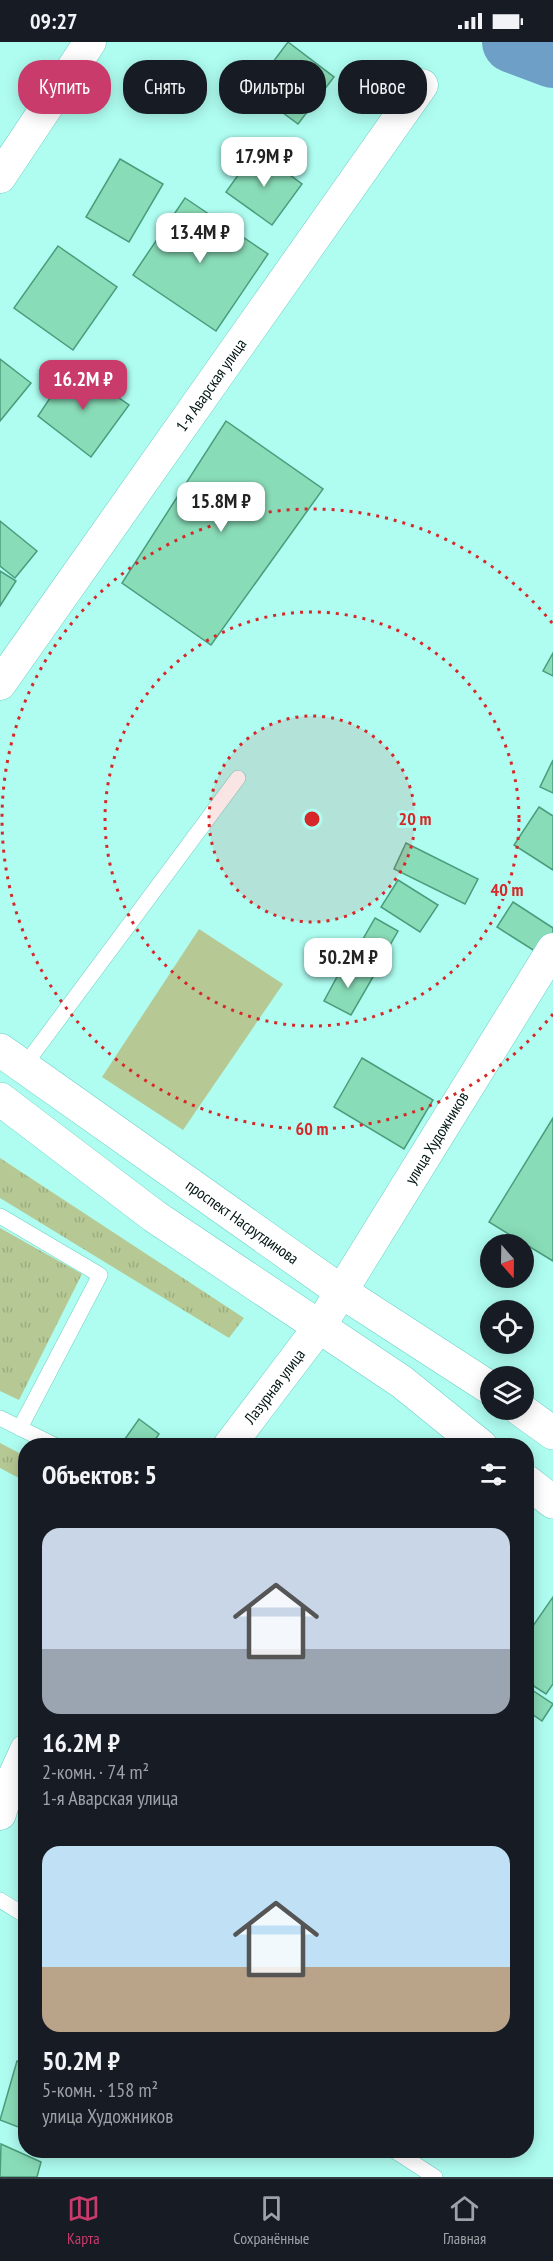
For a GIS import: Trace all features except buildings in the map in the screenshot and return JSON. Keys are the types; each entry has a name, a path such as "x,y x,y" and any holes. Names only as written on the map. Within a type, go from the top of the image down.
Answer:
{"main road":[{"name":"проспект Насрутдинова","path":"12,1058 342,1292 480,1382"},
{"path":"0,1099 154,1216 320,1326 373,1365 402,1382 471,1438"},
{"path":"534,1419 553,1433"},
{"path":"534,1487 553,1502"}],"street":[{"path":"0,177 90,42"},
{"name":"1-я Аварская улица","path":"0,684 402,114"},
{"name":"улица Художников","path":"320,1326 553,949"},
{"name":"Лазурная улица","path":"235,1438 320,1326"},
{"path":"0,1814 18,1768"}],"lane":[{"path":"12,1058 238,778"},
{"path":"0,1216 100,1275 20,1428"},
{"path":"0,1418 40,1438"},
{"path":"0,1900 18,1911"},
{"path":"405,2158 435,2177"}],"green space":[{"path":"199,929 283,984 183,1130 102,1077"},
{"path":"0,1158 244,1318 229,1338 0,1198"},
{"path":"0,1228 82,1274 19,1400 0,1391"},
{"path":"0,1443 18,1452 18,1477 0,1468"}],"waterway":[{"path":"513,42 553,57"}]}
